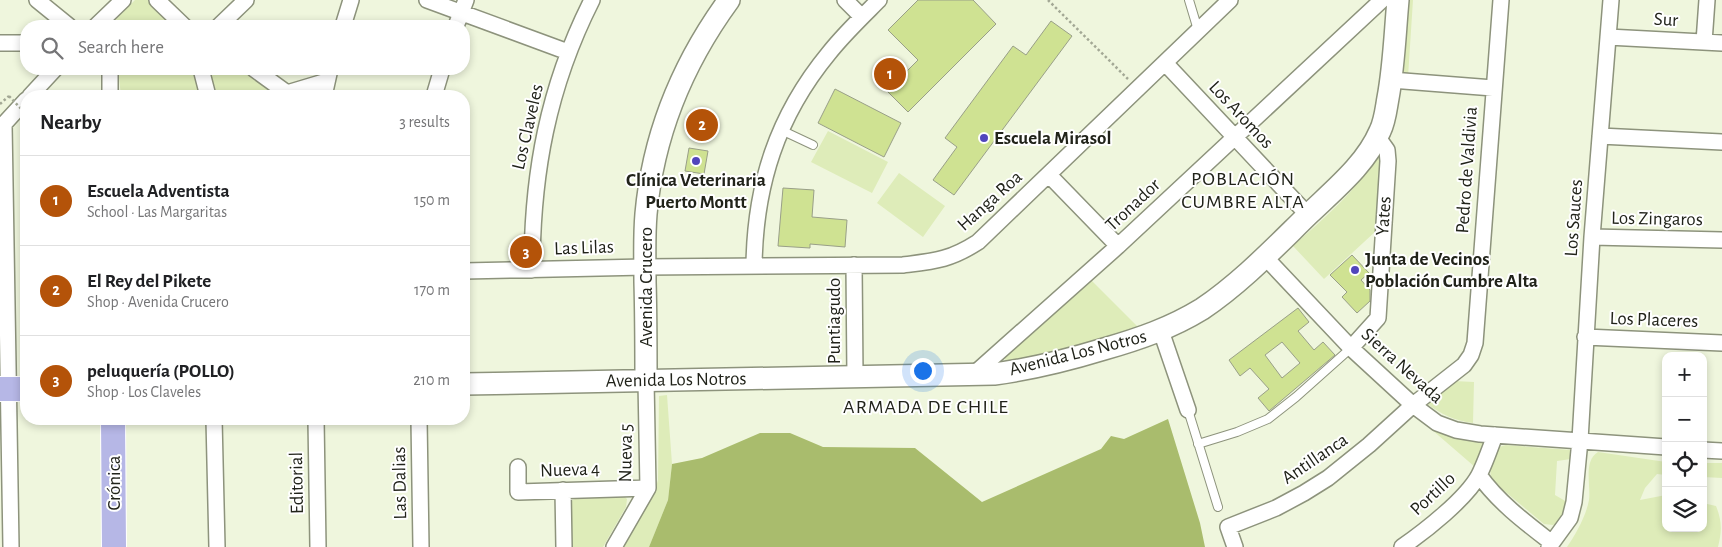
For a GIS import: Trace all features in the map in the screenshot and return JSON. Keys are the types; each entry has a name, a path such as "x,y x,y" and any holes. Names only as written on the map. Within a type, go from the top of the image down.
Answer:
{"main road":[{"name":"Avenida Crucero","path":"646,381 645,267 647,205 654,162 660,136 689,63 711,25 729,0"},
{"path":"1391,80 1398,0"},
{"name":"Avenida Los Notros","path":"470,384 855,377 1012,372 1054,363 1129,342 1161,331 1202,308 1246,275 1342,184 1366,154 1377,136 1385,114 1391,80"},
{"name":"Crónica","path":"113,425 114,547"}],"street":[{"path":"37,0 62,20"},
{"path":"102,20 123,0"},
{"path":"157,0 178,20"},
{"path":"225,20 246,0"},
{"path":"345,20 351,0"},
{"path":"427,0 568,52"},
{"name":"Los Claveles","path":"532,270 532,230 537,174 550,111 568,52 592,0"},
{"path":"845,0 862,17"},
{"path":"754,266 755,233 760,195 765,173 781,130 799,95 816,69 830,51 879,0"},
{"name":"Hanga Roa","path":"645,267 903,264 942,259 960,253 978,242 1166,64 1230,0"},
{"name":"Tronador","path":"974,374 1236,138 1382,0"},
{"name":"Pedro de Valdivia","path":"1413,405 1464,365 1473,350 1501,0"},
{"name":"Los Sauces","path":"1551,545 1563,529 1573,509 1580,440 1585,337 1611,0"},
{"path":"1704,42 1707,0"},
{"name":"Sur","path":"1608,37 1722,43"},
{"path":"0,43 20,43"},
{"name":"Los Aromos","path":"1166,64 1308,215"},
{"path":"36,90 49,75"},
{"path":"110,75 110,90"},
{"path":"203,75 206,90"},
{"path":"262,75 283,90"},
{"path":"294,90 329,75"},
{"path":"325,90 329,75"},
{"path":"436,90 440,75"},
{"path":"1391,80 1493,88"},
{"path":"11,547 12,389 3,287 2,124 20,106"},
{"name":"Yates","path":"1351,348 1378,318 1388,161 1387,150 1377,136"},
{"path":"1600,136 1722,142"},
{"path":"1049,175 1118,246"},
{"name":"Los Zingaros","path":"1592,238 1722,240"},
{"name":"Sierra Nevada","path":"1265,257 1351,348 1429,418 1446,426 1468,432 1662,447"},
{"name":"Puntiagudo","path":"854,264 855,377"},
{"name":"Las Lilas","path":"470,270 645,267"},
{"path":"1161,331 1188,410"},
{"name":"Los Placeres","path":"1585,337 1722,343"},
{"name":"Nueva 5","path":"614,547 648,488 646,381"},
{"name":"Antillanca","path":"1234,547 1228,527 1276,508 1320,483 1370,445 1413,405"},
{"path":"214,425 216,547"},
{"name":"Editorial","path":"316,425 318,547"},
{"name":"Las Dalias","path":"419,425 421,547"},
{"name":"Portillo","path":"1402,547 1466,492 1479,475 1495,435"},
{"path":"1707,450 1722,451"},
{"name":"Nueva 4","path":"518,467 518,492 648,488"},
{"path":"1479,475 1492,492 1551,545"},
{"path":"563,490 564,547"}],"lane":[{"path":"1189,0 1198,30"},
{"path":"781,130 813,145"},
{"path":"1198,444 1237,432 1268,419 1351,348"},
{"path":"1188,410 1218,507"}],"path":[{"path":"1048,0 1138,89"},
{"path":"0,104 9,96 20,108"}],"green space":[{"path":"135,0 150,0 170,20 115,20"},
{"path":"1404,0 1413,0 1408,77 1400,72"},
{"path":"119,75 195,75 199,90 120,90"},
{"path":"210,75 255,75 276,90 216,90"},
{"path":"828,131 888,162 872,193 811,162"},
{"path":"1381,154 1377,230 1324,279 1293,246 1345,197"},
{"path":"899,173 945,206 923,237 877,203"},
{"path":"1090,279 1139,328 1050,354 1006,363 1004,354"},
{"path":"1454,381 1474,382 1473,423 1460,421 1448,416 1426,403"},
{"path":"667,395 672,464 668,500 649,547 622,547 654,493 658,480 659,396"},
{"path":"1168,419 1200,523 1205,547 649,547 668,500 672,464 702,458 760,433 790,433 823,447 915,448 982,502 1101,449 1111,436 1124,439"},
{"path":"1431,429 1469,441 1484,443 1486,445 1475,467"},
{"path":"1506,445 1571,450 1571,459 1557,461 1555,495 1567,502 1560,521 1553,525 1544,524 1491,480 1490,466 1496,448"},
{"path":"1598,452 1662,461 1662,475 1657,474 1645,488 1640,500 1662,496 1662,532 1707,532 1707,504 1716,506 1721,526 1718,547 1567,547 1586,512 1589,500 1589,467 1593,456"},
{"path":"1707,463 1722,463 1722,478 1707,477"},
{"path":"624,496 627,499 626,507 603,547 571,547 571,501 575,499"}],"building":[{"path":"918,0 973,0 996,24 908,112 887,91 918,60 888,30"},
{"path":"1051,21 1072,36 954,195 933,180 957,147 945,138 1013,46 1026,55"},
{"path":"835,89 901,123 884,157 818,123"},
{"name":"Clínica Veterinaria Puerto Montt","path":"689,148 708,151 704,174 685,171"},
{"path":"783,188 814,190 812,217 847,220 845,247 810,244 810,248 778,246"},
{"path":"1352,255 1369,273 1361,280 1370,290 1370,301 1357,313 1342,297 1347,292 1330,275"},
{"path":"1298,308 1309,322 1298,331 1314,350 1323,342 1335,355 1269,411 1258,398 1269,389 1250,368 1240,376 1229,360","holes":["1282,342 1300,363 1282,378 1265,355"]}],"place":[{"name":"Escuela Adventista","path":"890,74"},
{"name":"El Rey del Pikete","path":"702,125"},
{"name":"Escuela Mirasol","path":"984,138"},
{"name":"Clínica Veterinaria Puerto Montt","path":"696,161"},
{"name":"peluquería (POLLO)","path":"526,252"},
{"name":"Junta de Vecinos Población Cumbre Alta","path":"1355,270"}],"district":[{"name":"POBLACIÓN CUMBRE ALTA","path":"1243,190"},
{"name":"ARMADA DE CHILE","path":"926,407"}]}
